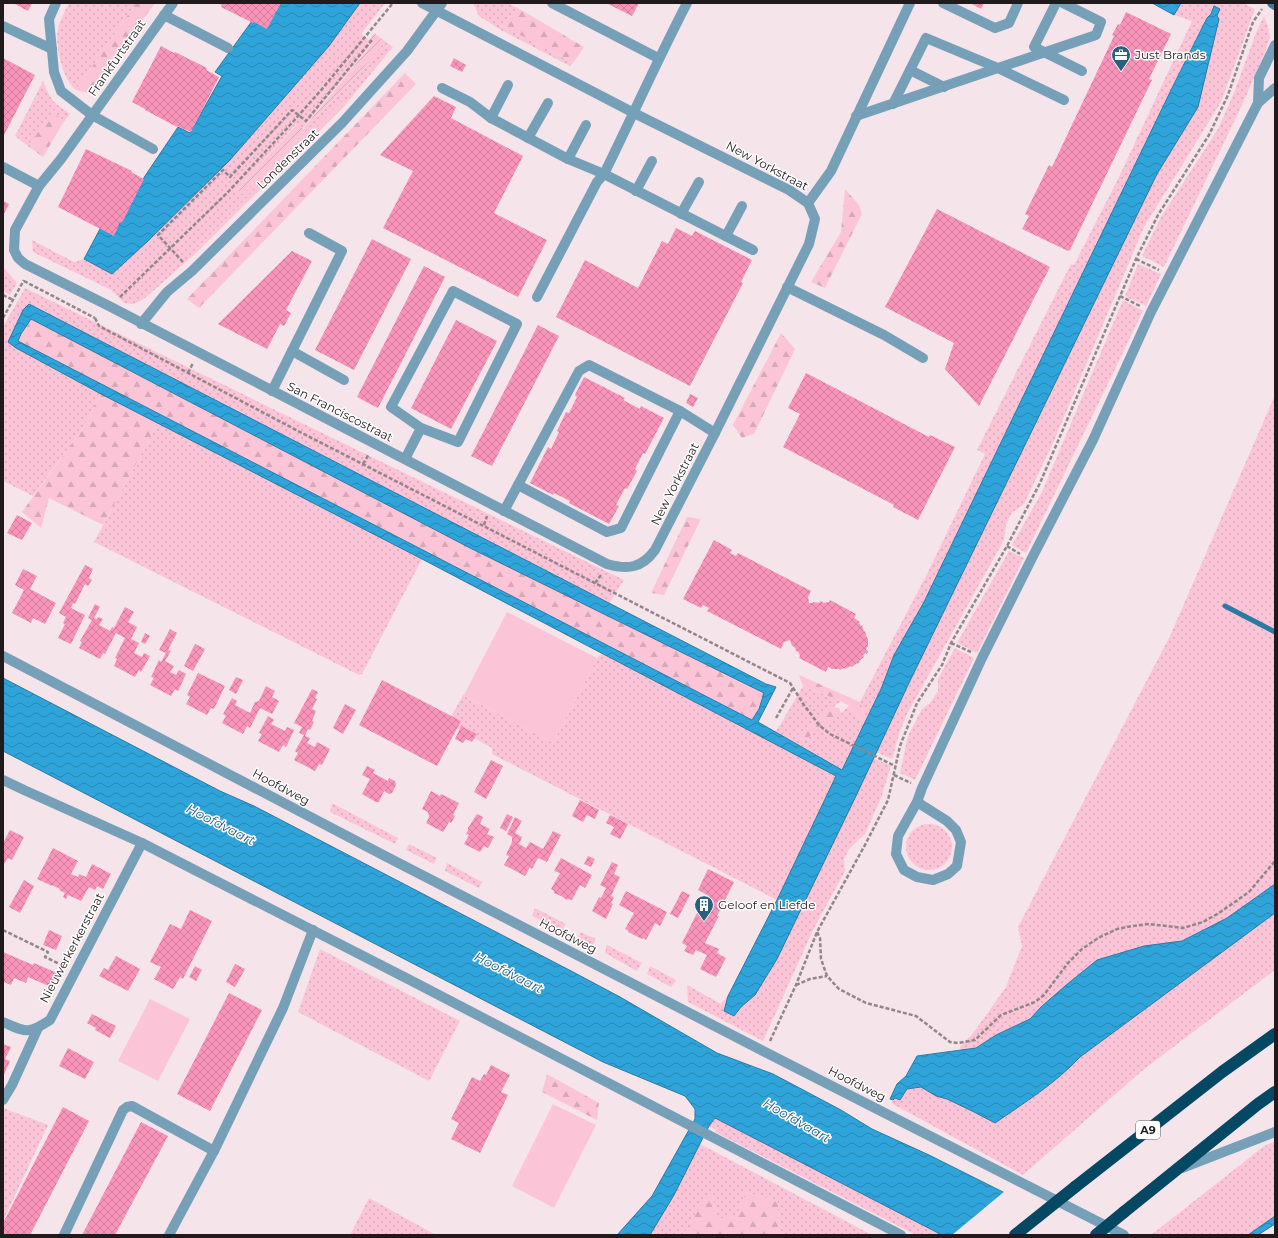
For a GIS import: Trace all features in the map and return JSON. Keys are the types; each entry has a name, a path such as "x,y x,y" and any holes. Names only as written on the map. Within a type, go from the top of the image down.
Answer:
{"highway":[{"name":"A9","path":"1222,1072 1275,1025"},
{"name":"A9","path":"1016,1235 1074,1187 1222,1072 1275,1034"},
{"path":"1096,1235 1258,1104 1275,1092"}],"street":[{"path":"56,3 49,19 54,72 61,91 92,115"},
{"name":"Frankfurtstraat","path":"31,268 18,258 14,250 15,230 39,186 61,159 173,3"},
{"name":"New Yorkstraat","path":"422,3 439,7 634,113 790,190 808,203 815,219 810,244 787,287 715,433 655,550 645,561 640,564"},
{"path":"552,3 658,58"},
{"path":"537,297 597,182 604,174 634,113 658,58 687,3"},
{"path":"808,203 831,171 910,3"},
{"path":"944,3 995,28 1008,23 1018,3"},
{"path":"1056,3 1034,47 1082,71"},
{"path":"856,116 1096,35 1101,22 1063,3"},
{"name":"Londenstraat","path":"141,324 167,292 192,271 342,123 407,51 439,7"},
{"name":"Frankfurtstraat","path":"164,15 228,48"},
{"path":"3,26 52,49"},
{"path":"893,104 926,38 998,68 1064,100"},
{"path":"1258,103 1259,78 1275,45"},
{"path":"910,70 944,86"},
{"path":"491,118 508,85"},
{"path":"442,88 470,102 491,118 568,159 604,174 753,250"},
{"path":"917,802 948,821 956,830 961,842 957,866 948,874 933,880 917,877 904,870 896,854 898,836 917,802 922,788 982,658 1093,440 1151,312 1258,103 1275,88"},
{"path":"528,138 548,103"},
{"name":"Frankfurtstraat","path":"92,115 153,149"},
{"path":"568,159 586,125"},
{"path":"636,191 652,161"},
{"path":"3,168 39,186"},
{"path":"682,214 700,182"},
{"path":"726,236 742,206"},
{"path":"272,391 342,251 309,233"},
{"name":"San Franciscostraat","path":"31,268 108,306 607,564 624,568 640,564"},
{"path":"787,287 884,335 923,358"},
{"path":"452,291 517,324 458,442 421,428 391,407 452,291"},
{"path":"292,351 344,380"},
{"path":"504,511 579,370 589,365 680,411 715,433"},
{"path":"518,485 607,532 621,528 680,411"},
{"path":"405,459 421,428"},
{"name":"Hoofdweg","path":"3,656 383,855 1124,1235"},
{"path":"3,780 142,843 901,1235"},
{"name":"Nieuwerkerkerstraat","path":"38,1028 50,1020 142,843"},
{"path":"169,1235 214,1151 283,1008 313,930"},
{"path":"3,1022 24,1032 38,1028"},
{"path":"3,1100 12,1085 38,1028"},
{"path":"64,1235 123,1110 127,1107 132,1106 214,1151"},
{"path":"1176,1170 1275,1132"}],"path":[{"name":"Londenstraat","path":"108,306 125,293 228,192 322,89 393,3"},
{"path":"765,1052 796,985 817,932 888,800 900,746 917,703 942,665 951,642 1007,546 1040,483 1136,259 1158,215 1209,135 1228,95 1254,22 1265,3"},
{"path":"185,263 158,235 223,170 230,177 292,110 306,121 372,40"},
{"path":"1136,259 1170,276"},
{"path":"3,318 24,281 95,318 99,326 300,432 784,679 790,683 819,725 830,734 895,766"},
{"path":"3,295 13,300"},
{"path":"1120,296 1151,312"},
{"path":"951,642 982,658"},
{"path":"776,718 793,688"},
{"path":"894,775 922,788"},
{"path":"817,932 820,938 821,959 827,976 839,989 866,1003 916,1016 950,1042 958,1043 975,1040 1001,1015 1035,1002 1044,995 1068,963 1082,949 1098,938 1117,929 1132,926 1149,924 1183,928 1203,922 1249,892 1275,861"},
{"path":"3,930 48,952 45,957 75,971"},
{"path":"796,985 810,979 827,976"}],"green space":[{"path":"69,3 136,3 76,90 71,85 61,65 57,41 59,26"},
{"path":"136,3 155,3 88,93 76,90"},
{"path":"360,3 385,3 361,34 372,43 302,129 296,124 237,190 242,194 295,142 328,105 345,89 382,45 393,47 345,105 343,101 193,252 196,253 144,299 134,304 124,303 111,290 33,252 32,240 74,262 84,259 113,273 148,241 230,160 329,46"},
{"path":"473,3 507,3 518,8 501,25 573,63 570,66 499,29 479,16"},
{"path":"1181,3 1243,3 1255,9 1221,102 1144,227 1053,443 1024,504 1011,514 1006,525 1004,540 907,714 900,731 892,759 876,752 1157,174 1198,107 1217,16 1214,7 1172,88 924,602 894,655 881,689 842,770 775,732 803,686 841,701 798,735 841,713 849,706 862,721 866,719 860,702 927,574 985,454 977,450 1071,264 1074,265 1118,179 1192,21 1174,15"},
{"path":"518,8 584,47 573,63 501,25"},
{"path":"1264,16 1270,37 1265,52 1243,103 1164,267 1142,256 1161,217 1218,129 1234,93 1256,33"},
{"path":"374,33 393,47 382,45 345,89 328,105 295,142 242,194 237,190 297,124 303,129 372,44 368,41"},
{"path":"405,73 416,84 199,308 187,299"},
{"path":"43,81 54,102 70,114 63,123 54,110 28,146 15,136"},
{"path":"343,101 345,105 196,253 193,252"},
{"path":"54,110 63,123 43,157 28,146"},
{"path":"845,189 859,205 862,214 825,288 811,282 841,232"},
{"path":"1138,264 1161,274 1146,306 1125,296"},
{"path":"3,267 17,283 10,295 3,291"},
{"path":"25,288 624,580 609,603 29,304 16,348 101,394 83,428 33,496 3,481 3,327"},
{"path":"1123,300 1143,311 1026,553 1012,545 1042,492"},
{"path":"31,319 470,548 764,693 759,709 752,720 18,341"},
{"path":"781,333 795,349 754,434 742,438 733,425"},
{"path":"101,394 158,423 103,525 49,498 41,528 22,512 83,428"},
{"path":"1275,395 1275,884 1227,918 1182,941 1144,946 1041,1007 1030,1019 996,1035 976,1048 961,1050 960,1047 974,1032 1006,987 1022,946 1018,927 1170,636"},
{"path":"158,423 422,559 362,674 359,675 94,542"},
{"path":"687,517 701,519 664,595 651,593"},
{"path":"1009,551 1024,558 977,653 957,643"},
{"path":"507,612 597,658 553,743 463,695"},
{"path":"955,648 974,658 915,780 900,773 908,736 922,709 930,703 938,691 938,679"},
{"path":"602,653 836,776 777,900 492,754 492,748 456,728 452,715 463,695 553,743 597,658"},
{"path":"799,675 860,702 866,719 862,721 849,706 841,701 803,686"},
{"path":"833,707 839,708 841,713 803,741 798,735"},
{"path":"873,758 891,766 881,798 865,834 849,849 844,859 845,871 813,930 763,1041 688,1002 687,985 721,1004 728,996 724,1011 734,1016 741,1007 755,995 777,959"},
{"path":"332,803 398,838 395,844 330,812"},
{"path":"924,824 934,824 942,828 948,834 952,842 952,852 948,860 942,866 934,870 924,870 916,866 910,860 906,852 906,842 910,834 916,828"},
{"path":"409,844 437,858 434,864 406,850"},
{"path":"447,863 482,882 479,888 445,871"},
{"path":"535,908 566,924 562,931 532,916"},
{"path":"1275,913 1275,970 1143,1070 1023,1175 891,1103 895,1098 900,1100 907,1089 921,1087 936,1096 947,1099 995,1123 1040,1092 1080,1057"},
{"path":"580,932 596,939 592,947 577,940"},
{"path":"607,945 642,963 637,971 605,953"},
{"path":"320,949 460,1021 429,1081 298,1012"},
{"path":"650,966 676,980 671,987 647,974"},
{"path":"150,999 190,1019 158,1081 118,1061"},
{"path":"547,1074 599,1103 597,1120 542,1092"},
{"path":"553,1104 596,1125 554,1208 512,1186"},
{"path":"3,1108 48,1125 3,1221"},
{"path":"715,1118 942,1235 916,1235 715,1132 716,1130 709,1126"},
{"path":"1275,1141 1275,1216 1248,1235 1151,1235 1263,1147"},
{"path":"700,1144 872,1235 779,1235 778,1202 746,1192 736,1217 717,1219 712,1191 691,1220 684,1235 650,1235 674,1195"},
{"path":"712,1190 717,1219 736,1217 746,1192 778,1202 779,1235 684,1235 691,1220"},
{"path":"369,1198 436,1235 350,1235"}],"water":[{"path":"275,3 360,3 329,46 230,160 148,241 112,274 84,259 101,227 113,234 145,176 178,127 190,133 222,76 215,72 252,21"},
{"path":"1152,3 1181,3 1174,15"},
{"path":"1214,6 1220,9 1217,16 1219,19 1198,107 1157,174 909,683 777,959 755,995 741,1007 734,1016 724,1011 728,996 777,900 836,776 422,559 101,394 16,348 8,342 23,310 29,304 766,684 776,687 758,722 842,770 881,689 894,655 924,602 1172,88 1207,18 1211,14","holes":["31,319 470,548 764,693 759,709 752,720 18,341 21,334"]},
{"name":"Hoofdvaart","path":"3,678 220,791 254,806 575,973 717,1053 773,1074 841,1110 872,1129 929,1155 1089,1235 942,1235 715,1118 709,1126 674,1195 650,1235 617,1235 652,1196 695,1119 695,1109 685,1096 603,1062 3,751"},
{"path":"1275,884 1275,913 1080,1057 1061,1075 995,1123 947,1099 936,1096 921,1087 907,1089 900,1100 895,1098 893,1100 890,1099 897,1084 906,1076 917,1056 976,1048 996,1035 1030,1019 1041,1007 1097,960 1144,946 1182,941 1227,918"},
{"path":"1275,1216 1275,1224 1258,1235 1248,1235"}],"pier":[{"path":"1005,1191 1090,1233 1091,1235 952,1235"}],"building":[{"path":"13,3 32,3 28,11"},
{"path":"217,3 281,3 267,29 221,7 222,5"},
{"path":"606,3 639,3 632,16"},
{"path":"970,3 984,3 981,9"},
{"path":"1126,12 1171,34 1149,79 1152,80 1070,250 1068,251 1022,229 1029,216 1025,214 1049,165 1052,167 1114,36 1112,35 1118,24 1120,25"},
{"path":"161,46 207,68 206,70 219,77 191,132 177,127 132,102"},
{"path":"3,58 35,75 3,137"},
{"path":"454,58 466,65 462,72 450,66"},
{"path":"434,96 456,107 451,118 523,156 494,213 547,240 518,297 383,228 413,171 380,155"},
{"path":"86,149 132,171 131,172 144,179 122,223 120,222 114,236 58,207"},
{"path":"3,201 9,204 3,216"},
{"path":"937,209 1050,267 979,406 945,369 954,343 885,307"},
{"path":"676,228 692,236 695,231 752,260 741,282 743,283 690,386 556,317 585,260 638,288 662,241 668,244"},
{"path":"372,239 411,259 354,370 315,350"},
{"path":"292,251 312,261 286,310 291,313 284,326 280,324 267,349 218,324"},
{"path":"424,266 445,277 378,408 357,397"},
{"path":"456,320 497,341 451,429 411,408"},
{"path":"538,325 559,336 492,466 471,456"},
{"path":"806,373 929,437 930,435 955,447 918,520 893,507 894,505 783,447 800,414 788,408"},
{"path":"584,377 625,398 623,400 640,409 641,406 664,418 645,454 643,453 635,469 637,471 627,489 625,488 616,505 619,506 609,524 569,503 570,501 554,493 553,495 530,483 548,447 551,449 559,432 557,431 566,412 569,413 577,397 575,395"},
{"path":"690,394 698,398 693,407 686,403"},
{"path":"17,515 32,523 22,540 7,533"},
{"path":"714,540 732,550 730,553 736,556 738,553 811,591 808,597 809,603 820,603 820,601 823,603 829,602 830,600 856,614 854,618 860,622 859,623 861,626 862,625 868,638 868,647 866,650 868,651 867,654 865,653 863,656 864,657 859,661 860,662 852,667 851,666 841,670 831,669 828,667 826,672 799,658 800,656 798,651 797,652 792,646 790,640 784,642 781,649 707,611 709,608 703,605 701,608 683,599"},
{"path":"85,565 93,569 89,578 92,580 88,586 85,584 75,604 73,603 71,608 85,615 71,644 58,638 65,624 63,623 66,617 59,613"},
{"path":"23,569 37,576 30,589 56,603 45,624 33,618 31,623 12,613 24,590 15,585"},
{"path":"95,604 100,607 94,618 97,619 98,617 103,619 99,625 110,631 112,627 114,628 125,607 134,612 128,622 137,627 131,639 139,643 134,653 142,657 144,653 150,656 141,672 139,670 135,677 114,666 117,659 115,658 125,638 116,633 105,654 103,653 100,659 79,648 82,642 80,641 92,620 88,618"},
{"path":"170,629 177,633 168,650 171,651 165,661 174,666 170,672 176,675 179,670 186,674 178,691 175,689 171,696 150,685 154,678 151,677 159,660 161,662 166,653 159,650"},
{"path":"145,633 150,636 145,644 141,642"},
{"path":"195,644 205,649 193,671 184,666"},
{"path":"198,673 225,686 214,709 211,708 207,715 186,704 190,697 187,695"},
{"path":"236,677 243,680 236,694 229,690"},
{"path":"382,680 461,721 437,766 359,725"},
{"path":"266,686 275,691 272,697 279,701 272,714 260,708 250,728 247,726 243,734 222,723 226,716 223,714 232,698 237,701 235,705 250,713 255,702 259,701"},
{"path":"312,689 318,692 315,698 317,699 312,709 316,711 312,721 314,722 310,730 308,729 305,736 310,738 307,743 315,747 317,742 330,749 322,765 319,764 315,771 294,760 298,753 295,751 304,735 299,733 302,727 294,723"},
{"path":"345,704 356,710 343,734 333,728"},
{"path":"268,716 274,720 271,724 285,731 287,727 294,730 286,747 283,745 279,752 258,741 262,734 259,733"},
{"path":"461,726 477,734 472,742 466,739 463,743 455,739"},
{"path":"491,760 503,766 486,799 474,792"},
{"path":"367,766 375,770 373,773 388,781 389,778 395,781 396,785 392,793 389,794 384,791 379,802 376,802 362,794 370,779 362,775"},
{"path":"431,791 459,803 453,815 455,816 443,832 426,823 429,817 428,812 422,809"},
{"path":"580,800 599,810 595,819 587,815 583,822 572,816"},
{"path":"477,814 483,817 480,824 490,829 487,834 494,837 488,848 484,846 480,852 464,844 469,835 466,834 468,828"},
{"path":"507,814 513,817 506,831 500,828"},
{"path":"610,815 628,824 620,839 610,834 614,827 606,823"},
{"path":"515,817 522,821 515,833 522,837 519,844 526,848 530,842 543,849 553,831 561,835 547,862 538,858 532,869 530,867 525,876 504,865 509,856 506,855 512,842 512,837 507,834"},
{"path":"10,830 24,837 12,860 8,858 3,864 3,843"},
{"path":"53,848 78,861 71,874 78,877 79,874 86,877 92,864 111,874 103,889 97,886 95,890 89,887 81,901 68,895 66,899 63,897 65,893 59,890 60,889 37,879"},
{"path":"588,856 595,859 591,867 584,864"},
{"path":"561,858 592,875 585,888 580,885 572,900 567,900 554,893 551,889 560,873 554,871"},
{"path":"612,862 618,865 614,874 620,877 611,896 614,897 611,903 613,904 606,919 592,911 599,897 601,898 606,888 600,885"},
{"name":"Geloof en Liefde","path":"708,869 734,882 705,943 719,949 717,953 726,958 716,977 700,969 707,955 696,950 693,955 684,951 687,946 682,943 700,907 702,908 709,896 698,890"},
{"path":"24,880 34,886 20,913 9,907"},
{"path":"626,891 667,912 660,926 655,923 646,940 628,932 629,931 625,929 634,913 619,905"},
{"path":"682,891 690,895 678,918 670,914"},
{"path":"190,910 212,921 183,979 180,977 173,989 154,979 161,967 150,962 170,924 181,929"},
{"path":"49,930 62,936 56,950 43,945"},
{"path":"3,952 33,965 34,963 57,973 51,987 28,977 26,983 14,978 11,985 4,982 3,985"},
{"path":"116,956 140,969 128,991 99,976 104,968 108,970"},
{"path":"235,964 245,969 235,987 226,982"},
{"path":"195,966 202,970 196,981 189,977"},
{"path":"229,993 262,1010 210,1111 177,1094"},
{"path":"92,1014 116,1026 110,1038 95,1030 96,1028 87,1023"},
{"path":"3,1044 11,1047 5,1059 10,1061 3,1077"},
{"path":"68,1048 94,1062 85,1079 59,1066"},
{"path":"491,1065 510,1075 501,1092 508,1095 480,1153 451,1139 459,1123 451,1119 472,1077 480,1081 484,1074 486,1075"},
{"path":"63,1107 89,1121 30,1235 3,1235 3,1223"},
{"path":"141,1122 168,1136 115,1235 82,1235"}],"waterway":[{"path":"1225,606 1275,632"}],"place":[{"name":"Just Brands","path":"1121,72"},
{"name":"Geloof en Liefde","path":"704,922"}]}
